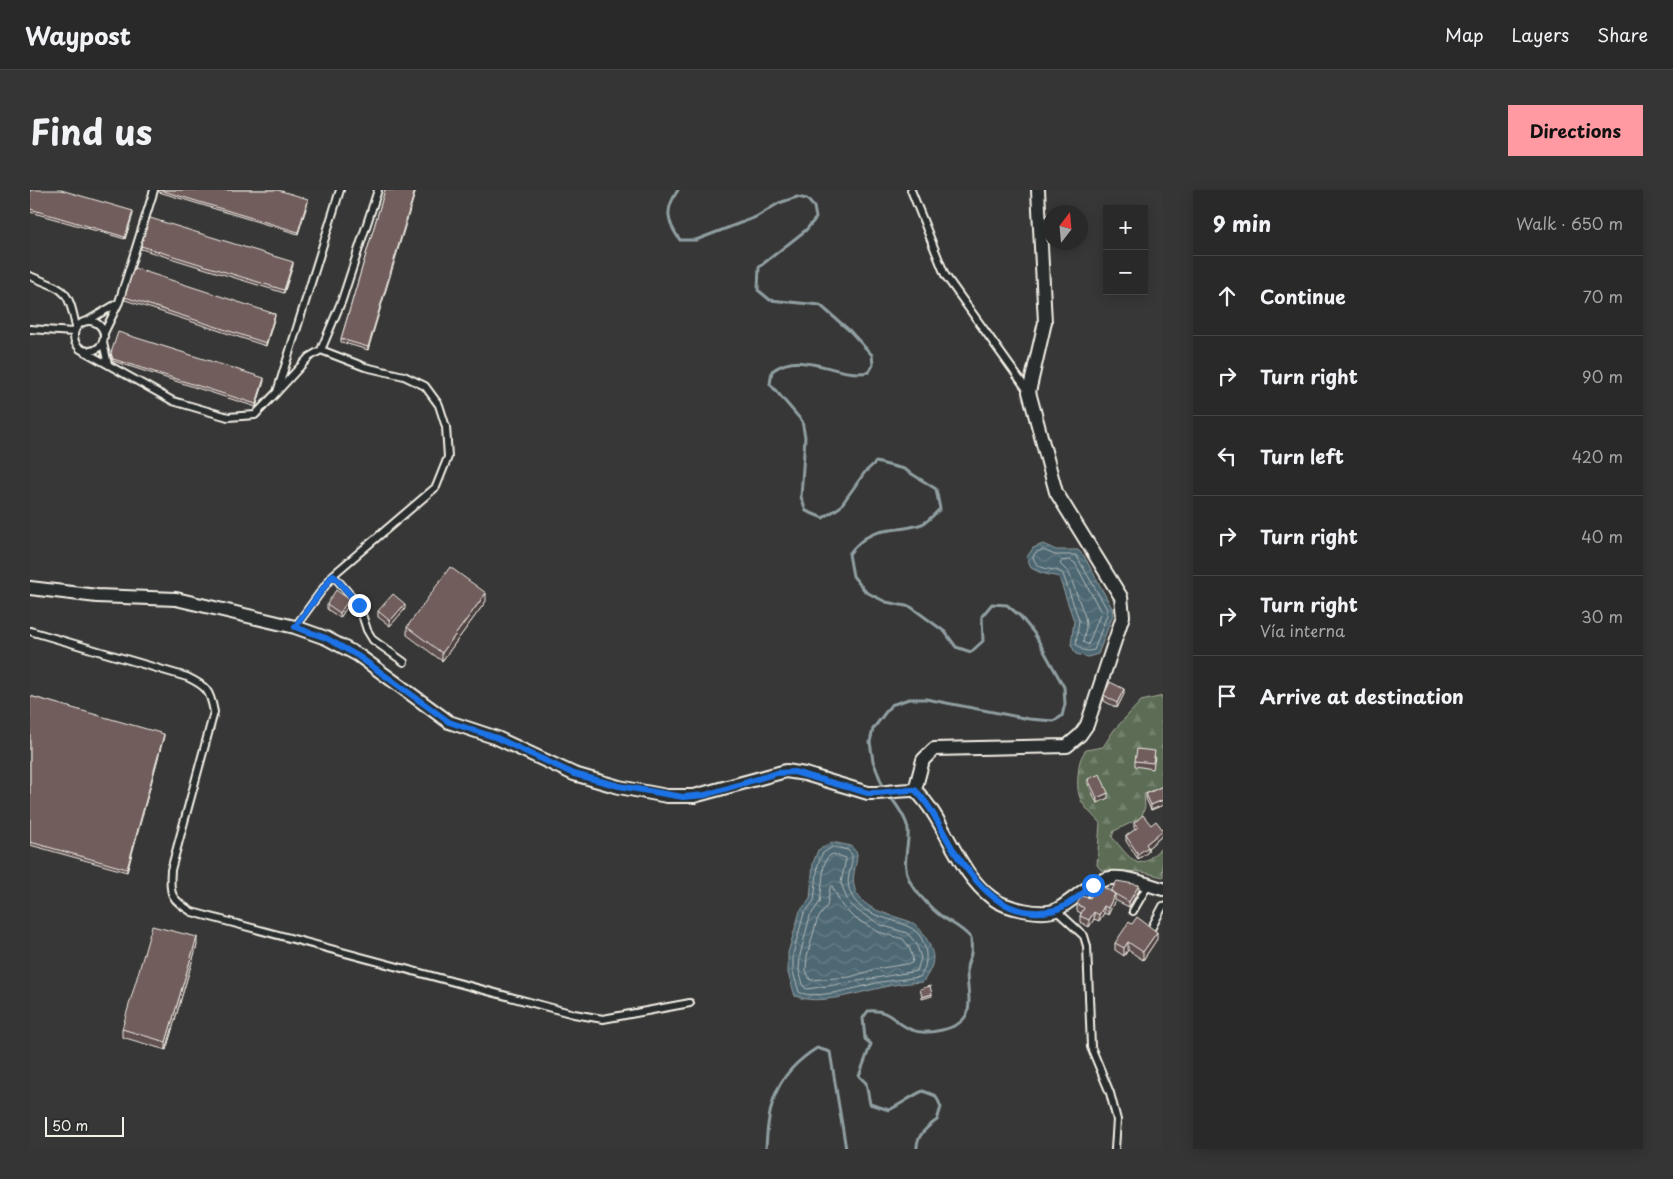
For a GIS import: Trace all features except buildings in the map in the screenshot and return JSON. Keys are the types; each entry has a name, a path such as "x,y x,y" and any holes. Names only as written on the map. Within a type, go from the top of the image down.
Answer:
{"street":[{"path":"915,790 923,760 934,749 1056,747 1067,746 1074,741 1087,725 1123,616 1121,597 1056,492 1029,392 1045,322 1038,190"},
{"path":"30,588 97,596 176,599 295,627 326,638 358,656 449,722 497,738 556,767 601,781 668,796 694,796 786,771 879,794 902,789 915,790 924,798 956,853 992,898 1021,910 1056,910 1105,880 1118,878 1163,889"}],"lane":[{"path":"108,364 103,343 104,332 119,302 154,190"},
{"path":"277,392 340,190"},
{"path":"30,276 63,289 70,300 75,329 74,342 80,349 173,401 228,417 255,415 309,357 321,350 342,300 378,190"},
{"path":"911,190 946,275 1029,392"},
{"path":"30,329 75,329 84,321 89,320 119,302"},
{"path":"89,320 98,324 104,332"},
{"path":"80,349 95,350 103,343"},
{"path":"295,627 333,575 436,487 448,457 444,420 439,405 425,386 404,376 365,367 321,350"},
{"path":"333,575 359,605 367,630 373,640 404,662"},
{"path":"30,631 186,676 202,684 211,694 214,712 171,870 169,887 174,900 192,912 574,1014 603,1019 690,1003"},
{"path":"1133,911 1148,885"},
{"path":"1151,929 1163,906"},
{"path":"1056,910 1084,936 1087,946 1091,1047 1110,1093 1117,1120 1115,1149"}],"green space":[{"path":"1163,696 1163,788 1144,794 1145,807 1141,818 1114,831 1112,837 1127,855 1138,863 1146,861 1163,847 1163,877 1142,872 1101,870 1097,865 1100,823 1082,803 1078,792 1081,759 1086,750 1103,747 1114,730 1141,701"}],"water":[{"path":"1043,544 1056,550 1078,550 1084,556 1112,608 1113,615 1098,654 1088,657 1076,654 1071,645 1074,621 1059,577 1041,573 1031,568 1027,557 1033,548"},
{"path":"832,842 851,846 857,853 854,883 857,894 862,900 874,909 915,924 925,937 931,947 933,961 923,982 907,983 826,999 804,999 795,996 788,973 788,953 800,911 810,899 813,863 818,850"}],"waterway":[{"path":"678,190 671,203 669,215 672,227 680,240 696,240 756,217 779,203 797,197 807,199 814,207 816,218 806,230 759,267 758,290 770,300 820,305 850,331 872,355 873,365 869,372 857,373 796,362 772,371 770,384 802,421 805,437 801,497 806,511 823,518 840,507 865,472 876,462 904,469 936,489 940,509 922,524 874,533 866,537 849,554 853,576 866,592 886,602 911,607 945,632 956,647 971,652 983,641 982,616 992,604 1007,605 1020,616 1034,633 1064,687 1065,704 1062,716 1054,721 1029,719 926,699 909,699 891,705 873,729 870,742 873,761 884,789"},
{"path":"889,795 907,824 906,870 912,885 923,900 933,909 963,930 971,938 971,956 967,964 969,1006 967,1014 962,1021 942,1030 923,1032 906,1027 882,1012 868,1011 863,1018 865,1039 871,1044 859,1076 866,1083 870,1104 889,1110 923,1091 936,1096 941,1107 937,1120 920,1136 917,1149"},
{"path":"766,1149 772,1103 783,1079 792,1068 817,1048 830,1052 846,1149"}],"route":[{"path":"359,605 333,575 295,627 341,645 402,686 449,722 497,738 540,760 574,774 619,786 668,796 683,797 705,795 786,771 805,774 868,793 879,794 902,789 915,790 924,798 956,853 992,898 1021,910 1056,910 1093,885"}]}
